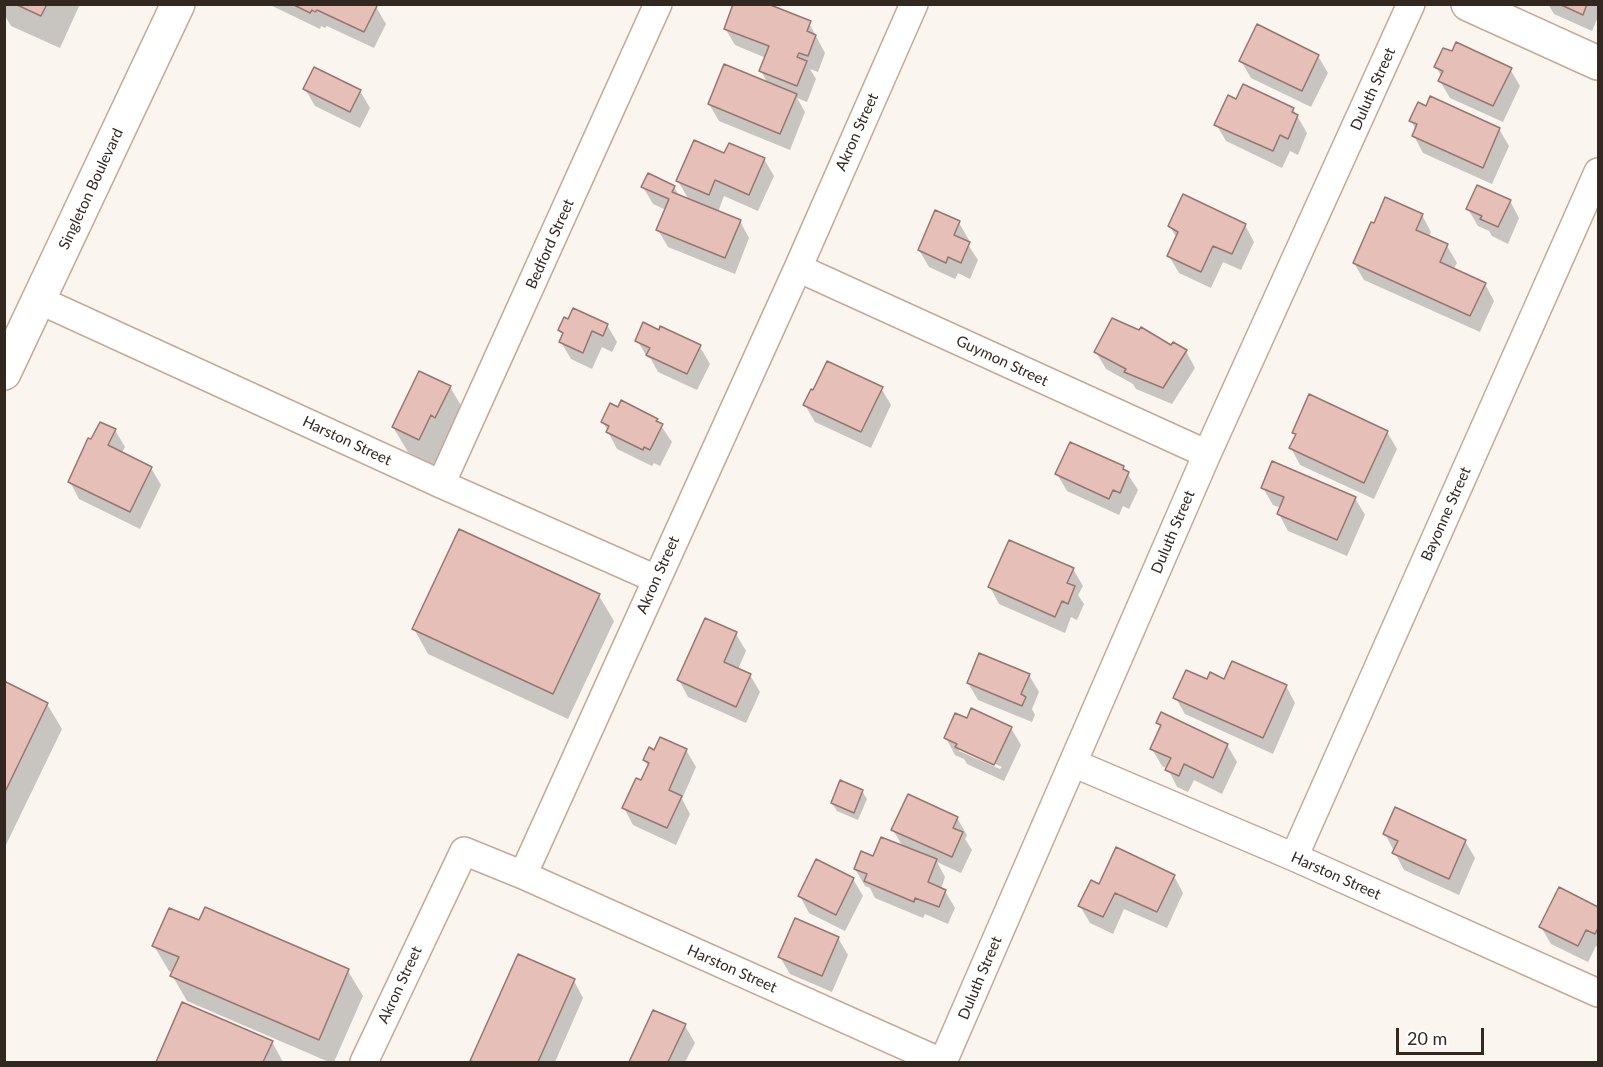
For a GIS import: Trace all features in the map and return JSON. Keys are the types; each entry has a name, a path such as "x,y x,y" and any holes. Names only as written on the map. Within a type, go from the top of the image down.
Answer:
{"main road":[{"name":"Singleton Boulevard","path":"4,373 178,4"},
{"path":"1468,4 1599,63"}],"street":[{"name":"Bedford Street","path":"441,484 658,4"},
{"name":"Akron Street","path":"364,1062 464,851 523,874 798,268 914,4"},
{"name":"Duluth Street","path":"942,1062 1207,454 1411,4"},
{"name":"Bayonne Street","path":"1294,857 1599,172"},
{"name":"Guymon Street","path":"798,268 1207,454"},
{"name":"Harston Street","path":"39,300 441,484 656,579"},
{"name":"Harston Street","path":"1073,762 1294,857 1599,993"},
{"name":"Harston Street","path":"523,874 942,1062"}],"building":[{"path":"15,4 47,4 41,16"},
{"path":"292,4 375,4 377,6 364,32 317,10 315,12 312,10 310,13"},
{"path":"733,4 768,4 811,21 807,31 816,35 808,56 799,53 797,57 807,61 797,86 759,71 769,46 724,29"},
{"path":"1559,4 1587,4 1583,15"},
{"path":"1257,24 1319,55 1302,91 1239,61"},
{"path":"1456,42 1512,68 1493,106 1438,81 1443,71 1434,67 1443,48 1452,51"},
{"path":"724,64 797,94 780,134 708,104"},
{"path":"314,67 361,90 350,112 303,89"},
{"path":"1243,84 1294,108 1292,112 1298,115 1288,139 1280,135 1273,151 1214,125 1228,95 1236,99"},
{"path":"1430,96 1500,128 1483,168 1412,136 1417,124 1409,121 1418,102 1426,106"},
{"path":"694,140 724,153 729,143 765,158 749,195 715,180 709,195 676,181"},
{"path":"648,173 675,186 672,192 741,220 725,258 656,230 669,199 641,187"},
{"path":"1477,185 1511,200 1498,227 1480,219 1482,216 1466,209"},
{"path":"1183,194 1246,224 1232,254 1213,246 1201,272 1167,256 1178,232 1168,226"},
{"path":"1385,197 1423,214 1416,230 1448,244 1440,262 1486,283 1470,316 1353,263"},
{"path":"935,210 960,221 954,235 970,242 961,263 948,257 946,263 918,250"},
{"path":"573,308 608,324 603,336 592,331 583,353 559,342 563,333 558,330 564,317 568,319"},
{"path":"1112,318 1139,330 1141,327 1171,345 1173,342 1187,350 1163,388 1124,372 1126,369 1094,352"},
{"path":"643,322 659,330 660,326 701,345 687,374 646,355 650,348 635,341"},
{"path":"827,361 883,387 861,432 803,405"},
{"path":"419,371 451,386 435,418 431,415 419,440 392,427"},
{"path":"1309,394 1388,431 1364,483 1289,448 1296,434 1292,433"},
{"path":"621,400 658,419 656,421 663,424 650,450 644,447 643,450 606,432 609,426 601,422 610,403 618,407"},
{"path":"100,422 116,429 108,445 152,467 130,512 68,482 88,438 91,439"},
{"path":"1070,442 1124,466 1123,469 1129,472 1120,493 1113,490 1109,499 1055,474"},
{"path":"1272,461 1356,497 1337,540 1277,514 1284,497 1261,488"},
{"path":"459,529 600,594 553,694 412,629"},
{"path":"1009,540 1074,568 1067,583 1075,586 1068,604 1062,601 1055,617 988,587"},
{"path":"705,618 737,632 724,662 751,674 736,707 677,680"},
{"path":"979,653 1030,674 1021,694 1026,697 1022,706 967,683"},
{"path":"1232,661 1287,685 1263,738 1173,698 1186,670 1207,679 1210,672 1224,679"},
{"path":"4,681 48,703 4,794"},
{"path":"971,708 1012,727 994,765 955,747 957,744 944,738 955,713 967,718"},
{"path":"1161,712 1228,744 1213,778 1184,764 1179,776 1165,770 1171,758 1150,749 1161,725 1156,723"},
{"path":"660,737 687,749 669,790 682,796 667,828 622,808 636,778 641,780 649,763 643,760 649,747 654,750"},
{"path":"840,780 863,790 854,813 831,803"},
{"path":"908,794 958,817 953,828 963,832 952,857 891,830"},
{"path":"1395,807 1466,840 1449,879 1392,853 1398,841 1383,834"},
{"path":"881,837 937,859 928,882 946,890 939,907 915,898 914,902 864,881 867,874 854,869 861,851 873,856"},
{"path":"1116,847 1175,875 1157,912 1115,893 1103,917 1078,906 1091,880 1099,884"},
{"path":"816,859 854,878 836,915 798,896"},
{"path":"1559,887 1598,907 1598,928 1595,934 1586,930 1578,946 1539,927"},
{"path":"205,907 349,969 319,1040 170,976 179,957 152,946 169,908 199,920"},
{"path":"795,918 839,937 822,976 778,957"},
{"path":"518,954 575,979 538,1062 470,1061"},
{"path":"182,1002 273,1041 263,1062 156,1062"},
{"path":"653,1010 686,1024 668,1062 629,1062"}]}
